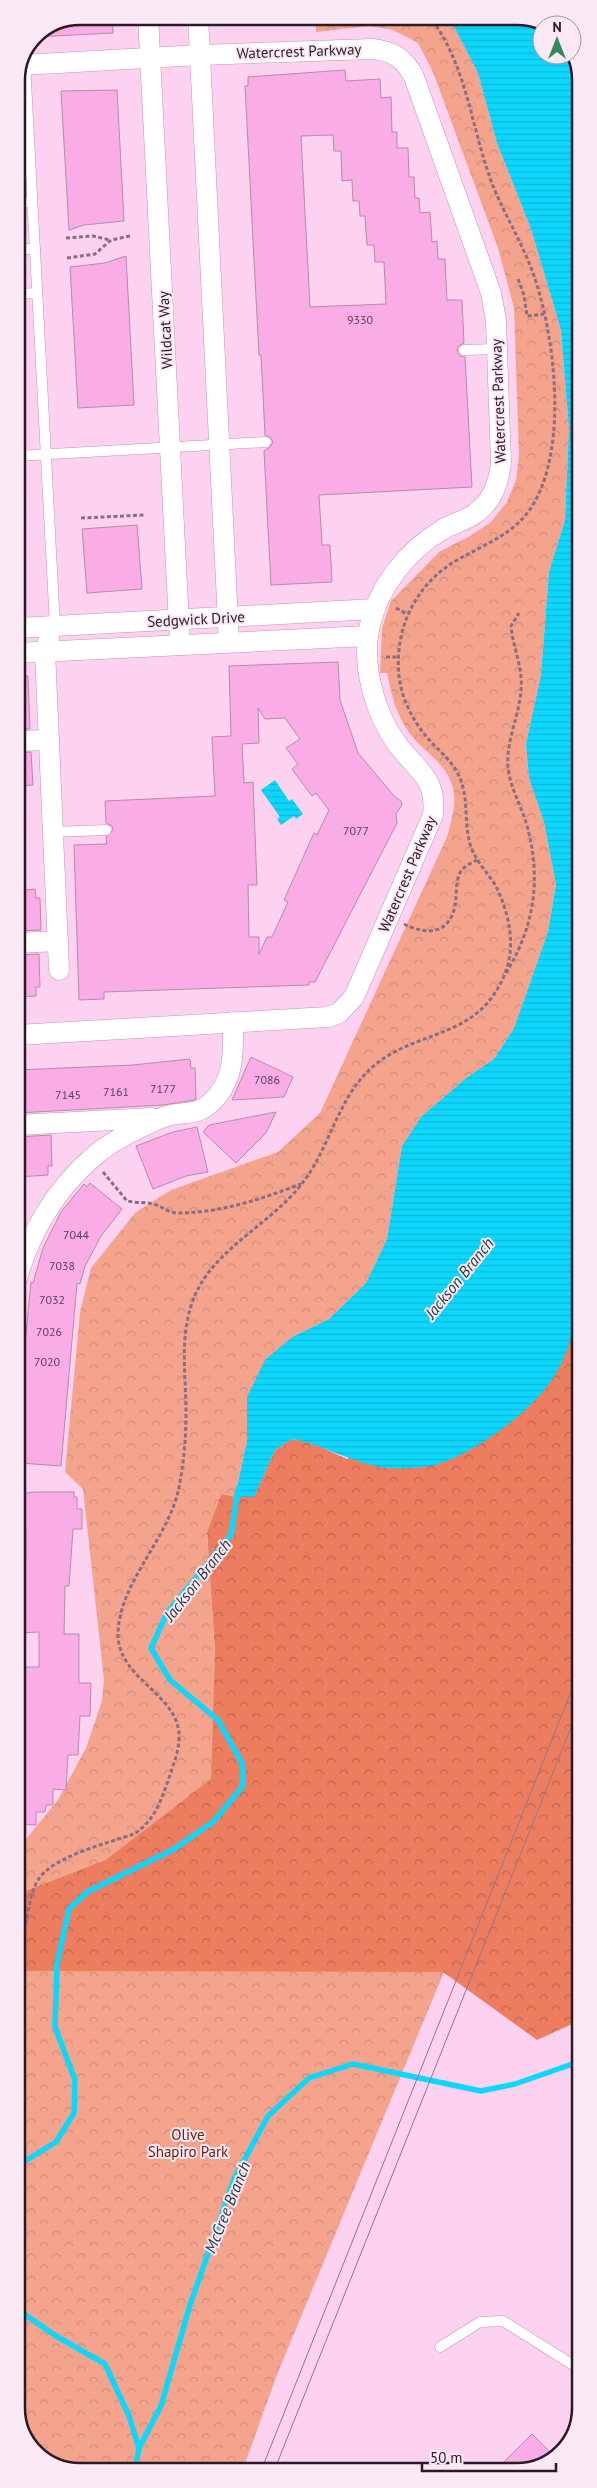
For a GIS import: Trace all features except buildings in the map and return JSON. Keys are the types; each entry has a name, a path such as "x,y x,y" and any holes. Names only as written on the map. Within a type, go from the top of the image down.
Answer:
{"street":[{"name":"Wildcat Way","path":"148,25 180,644"},
{"path":"198,25 229,642"},
{"name":"Watercrest Parkway","path":"25,1034 328,1017 339,1013 354,997 434,815 435,798 430,782 397,744 373,694 368,636 383,607 390,580 419,547 442,530 476,514 490,500 498,483 501,464 496,320 491,293 408,65 398,56 386,50 372,49 28,63"},
{"name":"Sedgwick Drive","path":"25,628 383,607"},
{"path":"55,626 45,651 59,970"},
{"name":"Sedgwick Drive","path":"25,652 368,636"},
{"path":"25,741 49,740"},
{"path":"25,943 58,941"},
{"path":"25,1125 163,1117 200,1112 219,1094 232,1068 234,1022"},
{"path":"25,1249 62,1189 92,1157 131,1132 163,1117"}],"lane":[{"path":"25,79 55,626"},
{"path":"25,202 32,202"},
{"path":"25,249 34,249"},
{"path":"25,294 37,293"},
{"path":"464,350 497,348"},
{"path":"25,456 266,442"},
{"path":"53,832 106,830"},
{"path":"440,2348 480,2322 503,2321 572,2364"}],"path":[{"path":"66,238 93,236 111,240 130,236"},
{"path":"67,258 95,254 111,240"},
{"path":"518,279 524,295 527,316 544,314"},
{"path":"81,518 144,515"},
{"path":"383,607 407,614"},
{"path":"505,975 520,950 530,922 535,887 532,852 525,820 508,769 508,746 519,710 522,672 511,626 519,613"},
{"path":"380,657 398,657"},
{"path":"389,917 419,932 432,932 441,928 452,914 461,872 465,866 477,860"},
{"path":"92,1157 119,1194 127,1201 155,1204 166,1211 177,1213 230,1207 302,1184"}],"green space":[{"path":"316,25 453,25 478,73 497,143 531,229 561,330 569,429 565,520 549,572 541,675 526,744 529,778 544,822 556,884 548,932 514,1028 494,1059 466,1078 421,1117 402,1146 387,1239 366,1283 329,1319 292,1337 247,1397 247,1441 235,1497 221,1494 207,1532 215,1653 211,1779 107,1859 25,1891 25,1840 58,1800 86,1748 102,1701 104,1680 83,1489 65,1472 80,1312 91,1268 135,1213 171,1190 278,1152 320,1113 447,837 453,815 454,796 449,778 435,759 410,734 395,705 387,673 380,673 382,628 391,601 439,552 470,536 491,522 507,502 516,480 519,455 514,308 498,248 433,72 418,43 393,30 370,26 316,32"},
{"path":"572,1337 572,2024 537,2040 443,1972 277,2374 245,2463 76,2463 66,2461 52,2456 32,2436 26,2419 25,2408 25,1891 107,1859 215,1653 207,1532 221,1494 254,1496 275,1450 292,1439 312,1443 347,1459"},
{"name":"Olive Shapiro Park","path":"25,1971 444,1972 277,2374 245,2463 76,2463 52,2456 32,2436 26,2419 25,2408"}],"water":[{"path":"453,25 521,25 532,27 532,65 570,65 572,80 572,1334 557,1372 541,1394 515,1419 499,1431 450,1460 430,1466 386,1468 361,1462 315,1445 292,1439 275,1450 254,1497 235,1497 247,1441 247,1397 265,1360 292,1337 329,1319 366,1283 387,1239 402,1146 421,1117 466,1078 494,1059 514,1028 548,932 556,884 544,822 529,778 526,744 541,675 549,572 565,520 569,429 561,330 531,229 497,143 478,73"},
{"path":"275,780 289,801 292,799 303,814 296,819 294,816 281,825 277,819 280,817 261,790"}],"waterway":[{"name":"Jackson Branch","path":"25,2161 56,2142 74,2113 75,2080 55,2027 57,1964 69,1909 87,1892 174,1849 213,1822 243,1786 243,1765 218,1720 170,1680 151,1648 167,1613 231,1535 238,1489"},
{"name":"McCree Branch","path":"139,2448 161,2406 190,2305 234,2179 268,2116 309,2078 353,2064 481,2091 515,2084 572,2064"},
{"name":"Jackson Branch","path":"25,2315 56,2336 105,2364 129,2416 139,2448 136,2463"}],"tram line":[{"path":"264,2463 572,1689"},
{"path":"277,2463 572,1725"}]}
